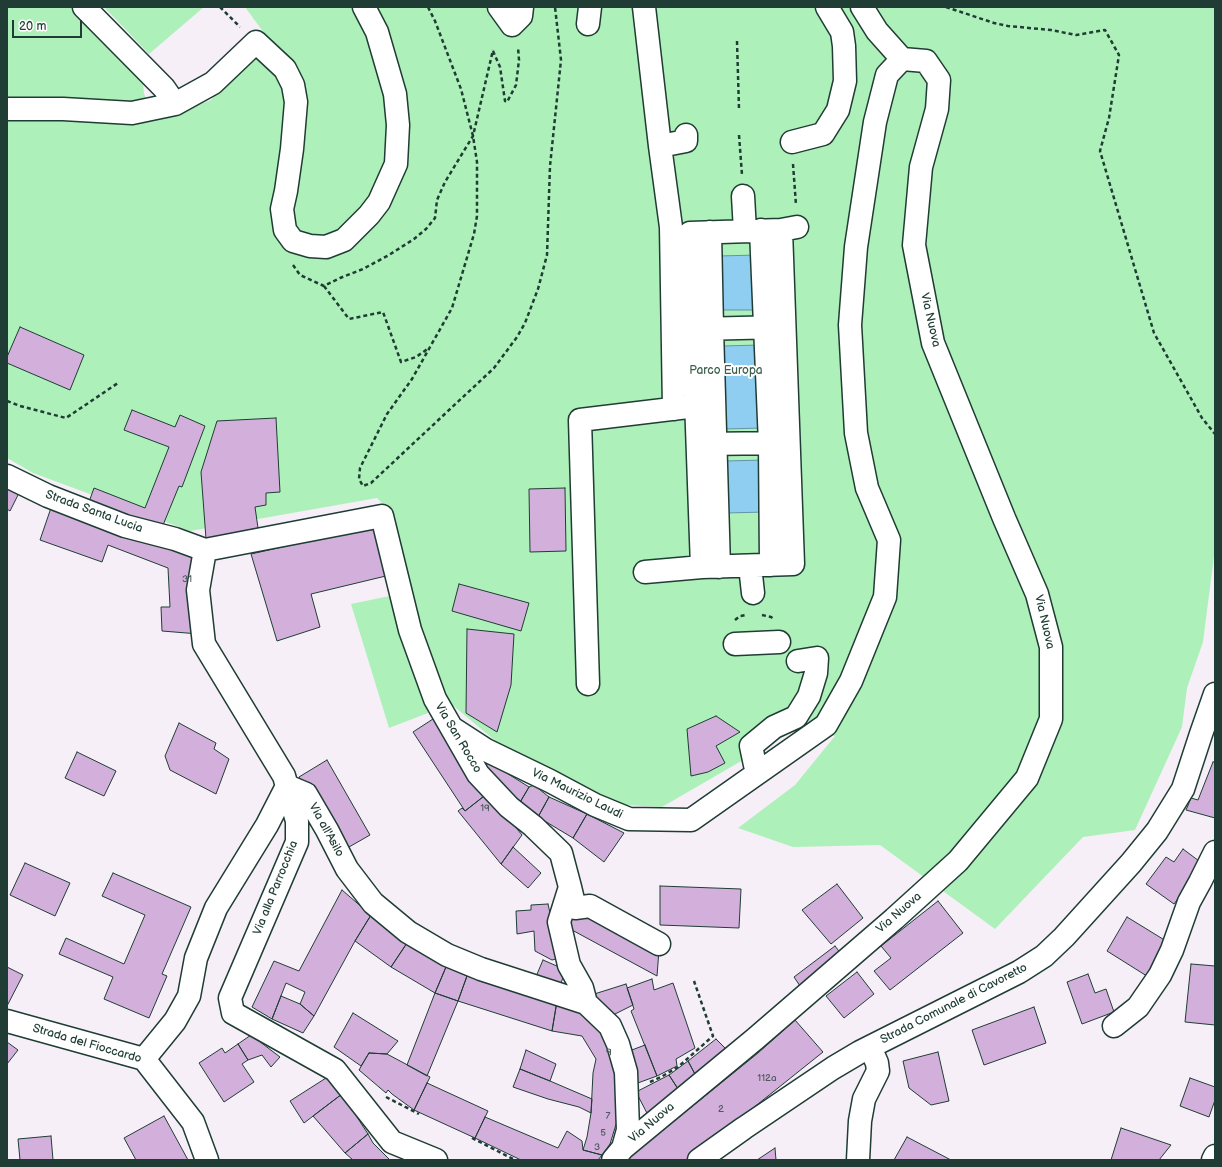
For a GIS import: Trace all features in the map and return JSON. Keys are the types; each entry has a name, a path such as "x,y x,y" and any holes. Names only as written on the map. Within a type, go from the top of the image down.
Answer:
{"street":[{"path":"84,7 164,88 175,104"},
{"path":"7,108 63,109 132,113 175,104 213,83 256,42 285,69 293,85 296,102 292,149 282,209 285,230 293,241 310,246 326,247 344,240 369,215 379,202 396,164 398,125 395,94 377,32 364,7"},
{"path":"499,7 512,25 521,16 522,7"},
{"path":"644,7 671,227 690,233 771,230"},
{"path":"792,142 823,134 838,110 844,81 844,46 842,32 827,7"},
{"path":"862,7 877,31 902,59"},
{"name":"Via Maurizio Laudi","path":"452,728 486,750 595,805 629,819 691,820 765,763 826,725 851,681 885,597 889,540 867,488 856,433 850,325 856,247 875,122 887,75 902,59"},
{"name":"Via Nuova","path":"618,1154 755,1039 894,919 958,861 1027,778 1051,719 1051,647 1038,594 1004,518 933,343 914,244 921,167 937,109 939,80 926,62 902,59"},
{"path":"660,146 686,142 686,135"},
{"path":"645,572 711,567 793,564 779,444 771,230 743,196"},
{"path":"690,233 702,329 711,567"},
{"path":"674,409 690,233"},
{"path":"702,329 775,327"},
{"path":"702,329 696,406 707,444"},
{"path":"588,684 580,420 696,406"},
{"path":"707,444 779,444"},
{"name":"Strada Santa Lucia","path":"7,476 48,496 125,526 175,538 205,550"},
{"name":"Via San Rocco","path":"205,550 382,516 410,630 435,699 478,774 509,807 533,826 561,853 576,908 590,906 659,944"},
{"name":"Via alla Parrocchia","path":"205,550 198,590 204,644 284,776 297,821 297,842 230,998 233,1013 335,1070 392,1142 436,1160"},
{"path":"750,566 753,593"},
{"path":"735,644 765,647"},
{"path":"765,763 751,746 774,727 796,717 809,696 816,673 817,658 798,661"},
{"name":"Strada Comunale di Cavoretto","path":"699,1160 833,1068 870,1047 1019,972 1044,956 1064,937 1131,863 1157,831 1170,812 1183,789 1215,694"},
{"path":"144,1059 175,1021 189,996 196,958 216,908 267,825 287,786"},
{"name":"Via all'Asilo","path":"287,786 306,794 347,869 373,903 408,932 447,955 481,969 586,1004"},
{"path":"1114,1026 1138,1007 1160,975 1172,950 1189,902 1215,852"},
{"path":"570,887 559,922 570,965 582,988 586,1004 610,1026 618,1044 626,1072 628,1130 618,1154"},
{"name":"Strada del Fioccardo","path":"7,1021 144,1059 193,1122 207,1160"},
{"path":"858,1160 860,1121 864,1100 878,1071 877,1063 870,1047"},
{"path":"1213,1160 1215,1156"}],"path":[{"path":"428,7 435,21 461,88 473,136 477,162 477,216 474,234 452,308 412,379 387,414 360,468 359,479 364,486 371,483 494,368 525,323 538,289 547,255 550,166 562,60 555,7"},
{"path":"946,7 994,23 1008,26 1051,30 1076,35 1105,30 1119,55 1108,118 1100,151 1154,333 1202,418 1215,434"},
{"path":"737,41 740,109"},
{"path":"445,182 473,136 493,50 500,67 505,101 507,102 516,85 519,60"},
{"path":"740,135 743,196"},
{"path":"771,230 792,142"},
{"path":"324,286 349,319 383,312 400,362 416,357 430,347"},
{"path":"7,401 20,406 66,418 118,383"},
{"path":"648,1082 661,1078 678,1067 713,1036 694,981"},
{"path":"472,1138 515,1160"}],"green space":[{"name":"Parco Europa","path":"7,7 76,7 130,62 143,83 144,93 151,116 175,114 211,100 264,33 245,7 1215,7 1215,548 1203,642 1187,688 1182,727 1135,830 1083,837 995,929 880,845 793,847 738,828 795,785 835,736 800,727 662,807 608,804 498,743 438,693 390,511 377,498 190,531 33,473 7,458"},
{"path":"104,7 204,7 149,54"},
{"path":"399,594 428,713 389,728 351,604"}],"water":[{"path":"758,255 759,310 719,310 718,256"},
{"path":"760,345 762,428 725,429 723,346"},
{"path":"764,460 765,512 726,513 725,461"}],"building":[{"path":"20,327 84,355 70,390 7,363 7,357"},
{"path":"132,410 175,427 180,415 205,426 182,487 179,486 161,530 89,502 94,488 145,508 169,447 124,430"},
{"path":"276,418 280,492 266,493 266,505 255,507 258,528 206,539 201,472 217,421"},
{"path":"7,484 20,491 10,511 7,509"},
{"path":"565,488 566,551 530,552 529,489"},
{"path":"53,502 192,548 199,634 162,631 161,607 170,607 168,568 108,545 102,562 40,540"},
{"path":"379,525 390,575 311,594 320,627 277,641 251,554"},
{"path":"459,584 529,603 521,631 452,611"},
{"path":"467,629 514,634 511,685 497,732 466,713"},
{"path":"716,716 740,732 716,746 725,763 708,772 691,776 687,729"},
{"path":"436,717 488,793 465,811 413,732"},
{"path":"179,723 216,743 214,749 229,759 216,794 170,770 165,756"},
{"path":"77,752 116,771 104,796 65,778"},
{"path":"327,760 370,835 342,851 299,777"},
{"path":"489,762 529,787 519,804 479,772"},
{"path":"1213,762 1215,762 1215,818 1186,810 1191,798 1198,800"},
{"path":"534,785 549,797 538,817 519,804 529,787"},
{"path":"488,793 522,835 501,864 458,811 462,808 465,811"},
{"path":"549,797 587,814 573,838 538,817"},
{"path":"587,814 624,833 604,862 573,838"},
{"path":"513,847 541,873 528,888 501,864"},
{"path":"1183,849 1203,864 1174,904 1146,884 1166,857 1174,862"},
{"path":"25,863 70,883 55,916 10,895"},
{"path":"113,873 191,907 162,974 167,976 149,1018 104,999 113,977 59,954 66,938 124,964 145,915 102,896"},
{"path":"837,884 863,918 831,944 802,910"},
{"path":"660,886 741,889 739,928 660,925"},
{"path":"342,890 371,915 314,1016 300,1004 305,992 286,983 272,1019 252,1007 274,961 299,971"},
{"path":"938,901 963,933 890,990 874,971 891,958 881,946"},
{"path":"548,904 560,958 552,960 535,951 534,931 517,934 516,911 531,910 531,905"},
{"path":"589,911 659,950 657,976 572,930 569,918"},
{"path":"371,915 407,943 391,967 355,941"},
{"path":"1127,917 1171,944 1150,978 1107,951"},
{"path":"407,943 446,967 435,993 391,967"},
{"path":"835,946 842,955 800,986 794,977"},
{"path":"543,960 566,970 559,988 535,979"},
{"path":"1191,964 1215,966 1215,1025 1185,1022"},
{"path":"7,967 23,975 7,1006"},
{"path":"446,967 467,976 458,1001 435,993"},
{"path":"857,972 874,994 844,1018 826,996"},
{"path":"1088,974 1095,993 1106,989 1114,1012 1082,1024 1067,982"},
{"path":"467,976 557,1001 552,1031 458,1001"},
{"path":"652,979 654,990 673,983 695,1048 676,1059 677,1066 657,1076 631,1011 634,1009 627,988"},
{"path":"626,984 633,1005 607,1018 588,996"},
{"path":"435,993 458,1001 427,1076 407,1065"},
{"path":"281,996 300,1004 314,1016 303,1033 272,1019"},
{"path":"557,1001 587,1012 615,1045 622,1105 610,1144 602,1155 583,1150 591,1113 593,1073 596,1059 582,1036 552,1031"},
{"path":"1034,1007 1046,1043 984,1065 972,1030"},
{"path":"353,1013 398,1041 387,1054 369,1053 361,1066 334,1047"},
{"path":"795,1020 823,1052 688,1160 626,1160 758,1053"},
{"path":"251,1035 280,1057 271,1067 262,1055 248,1060 238,1044"},
{"path":"716,1039 728,1051 696,1076 688,1061"},
{"path":"7,1042 18,1050 7,1064"},
{"path":"238,1044 248,1060 242,1064 254,1082 224,1102 199,1063 222,1048 225,1053"},
{"path":"645,1045 657,1076 635,1084 624,1053"},
{"path":"526,1050 556,1064 550,1081 520,1069"},
{"path":"938,1052 949,1101 931,1105 909,1088 903,1061"},
{"path":"369,1053 387,1054 430,1077 414,1110 388,1090 386,1093 359,1070"},
{"path":"688,1061 696,1076 680,1092 669,1075"},
{"path":"520,1069 592,1099 591,1113 579,1107 548,1099 513,1087"},
{"path":"669,1075 680,1092 649,1117 636,1092"},
{"path":"326,1078 342,1094 304,1123 290,1101"},
{"path":"1190,1078 1215,1087 1215,1100 1209,1117 1180,1106"},
{"path":"427,1083 488,1111 475,1138 414,1110"},
{"path":"342,1094 368,1134 345,1153 313,1116"},
{"path":"164,1116 188,1160 136,1160 124,1138"},
{"path":"485,1117 558,1148 567,1131 582,1141 583,1150 602,1155 598,1160 521,1160 475,1138"},
{"path":"1121,1128 1171,1145 1159,1160 1111,1160"},
{"path":"368,1134 373,1143 390,1160 353,1160 345,1153"},
{"path":"51,1136 53,1160 20,1160 18,1139"},
{"path":"907,1137 951,1160 894,1160"},
{"path":"775,1148 776,1160 757,1160"}]}
